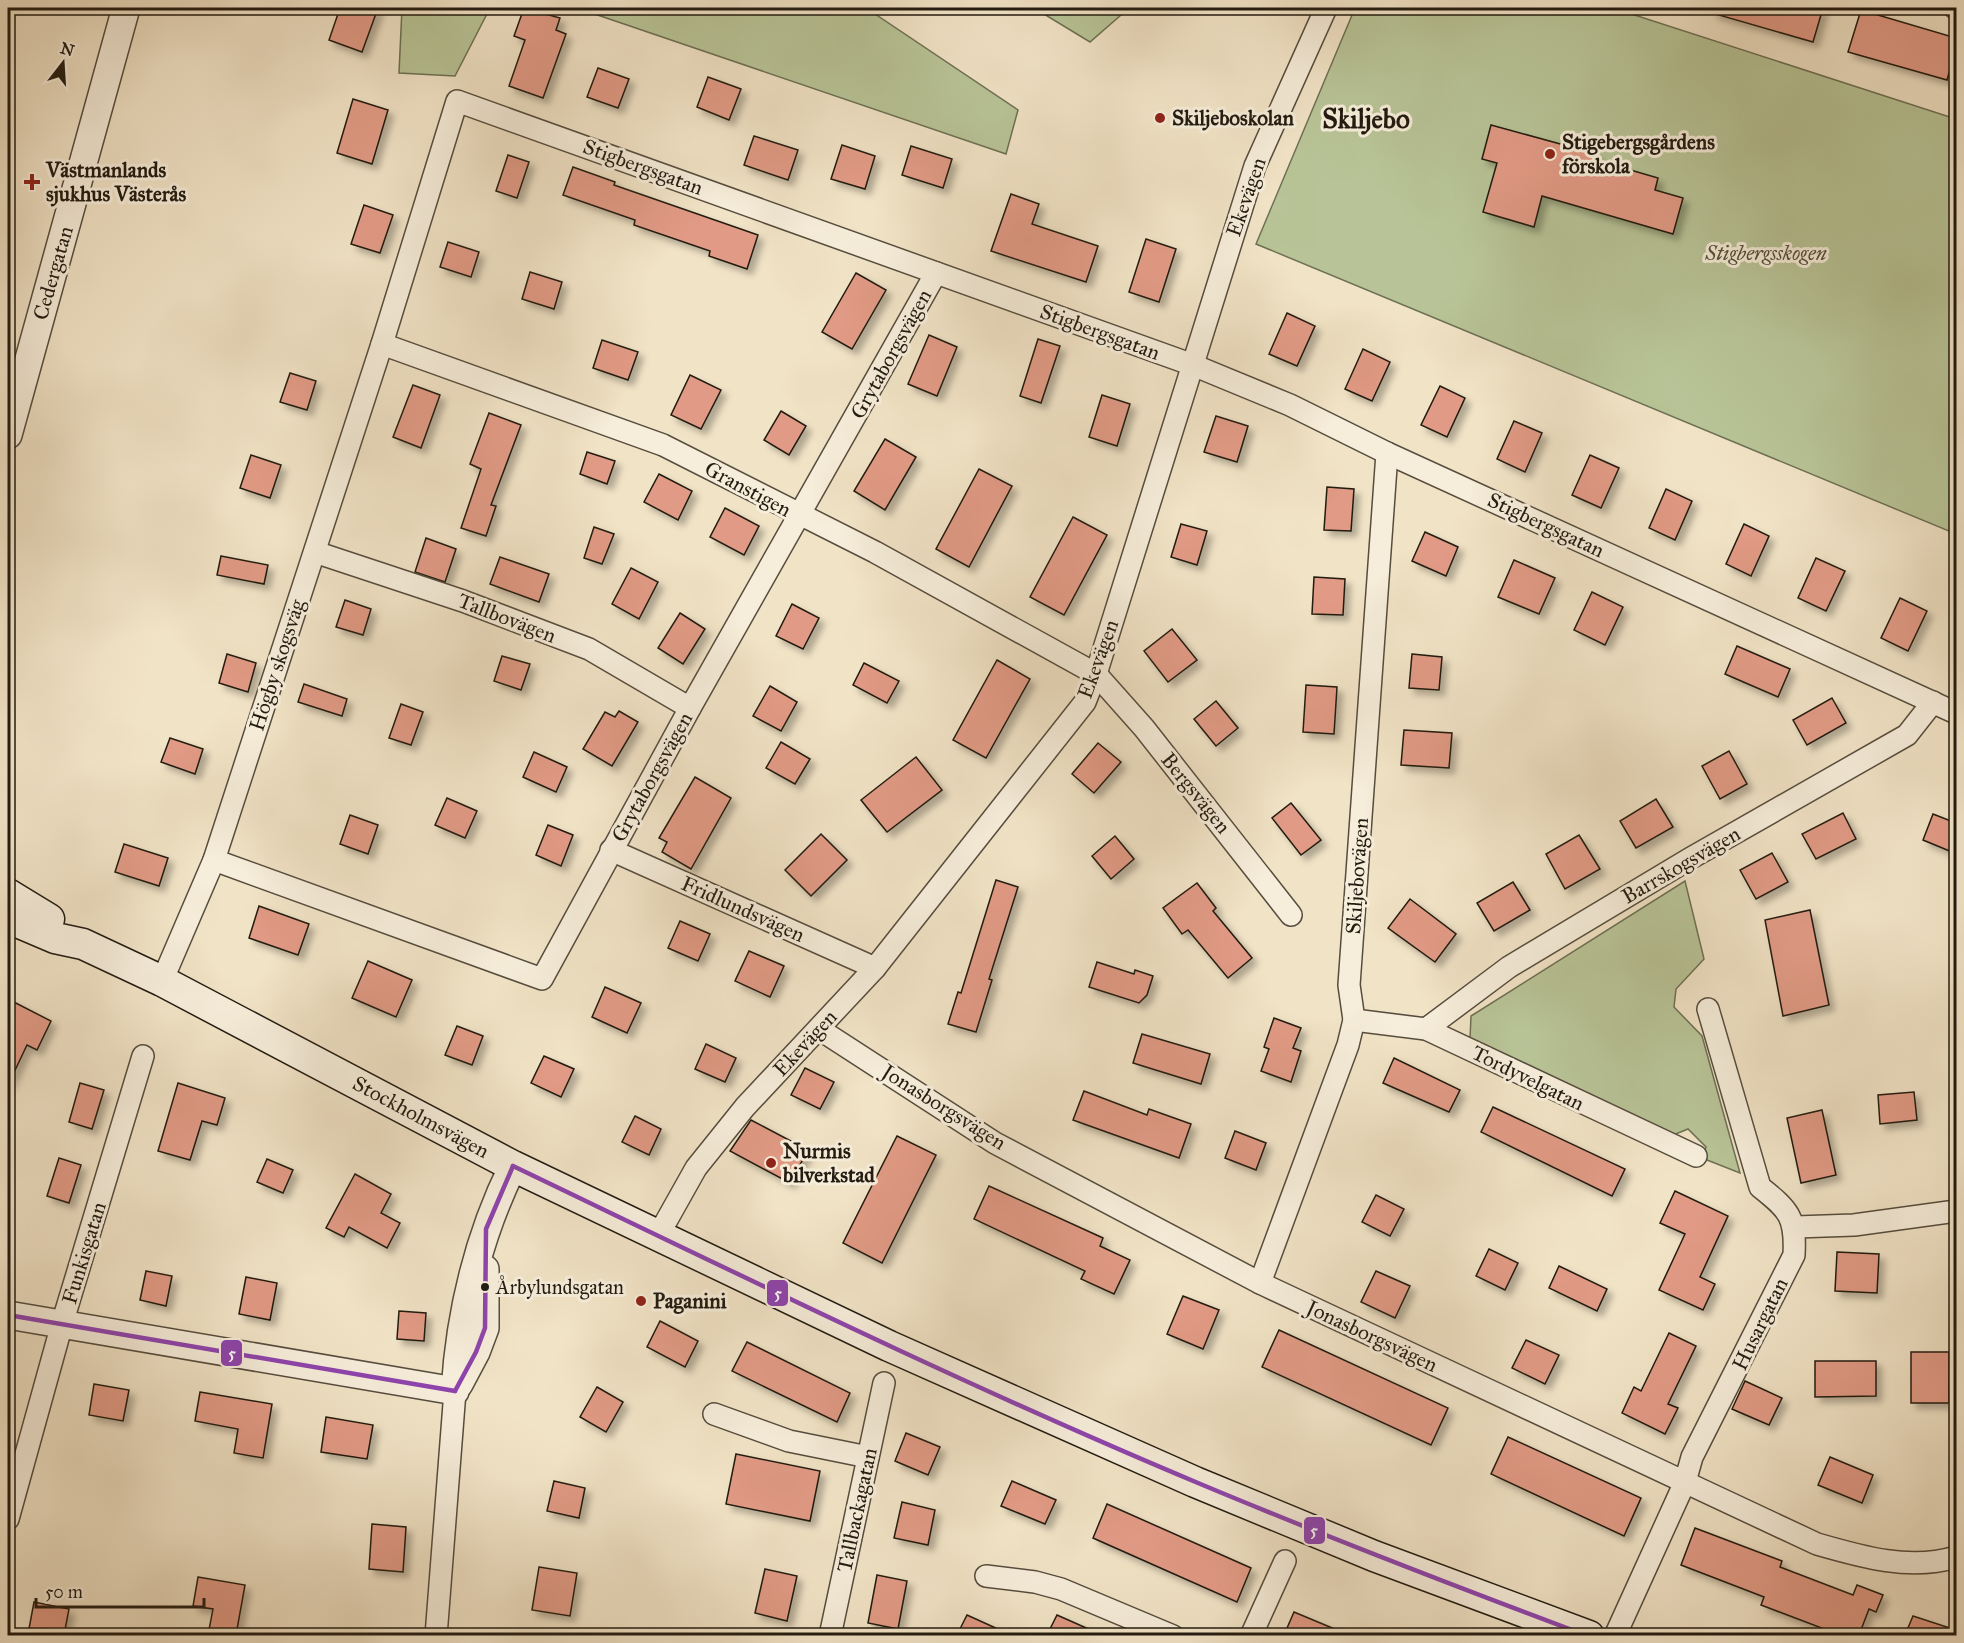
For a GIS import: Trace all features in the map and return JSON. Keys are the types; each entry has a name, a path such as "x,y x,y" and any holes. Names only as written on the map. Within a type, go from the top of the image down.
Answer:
{"main road":[{"name":"Stockholmsvägen","path":"8,894 60,926 82,944"},
{"name":"Stockholmsvägen","path":"8,918 54,938 82,944 162,981 513,1166 889,1346 1195,1482 1374,1556 1589,1635"}],"street":[{"name":"Cedergatan","path":"8,435 126,8"},
{"name":"Ekevägen","path":"659,1234 696,1168 745,1107 874,968 1085,702 1096,674 1255,166 1326,8"},
{"name":"Stigbergsgatan","path":"382,344 458,100 1193,365 1290,405 1388,453 1956,713"},
{"name":"Grytaborgsvägen","path":"214,860 542,979 690,708 936,273"},
{"name":"Granstigen","path":"382,344 663,445 732,478 800,517 875,552 1096,674"},
{"name":"Högby skogsväg","path":"162,981 214,860 382,344"},
{"name":"Skiljebovägen","path":"1260,1283 1303,1172 1354,1020 1349,985 1388,453"},
{"name":"Tallbovägen","path":"315,552 463,601 589,649 690,708"},
{"name":"Bergsvägen","path":"1096,674 1144,728 1291,915"},
{"name":"Barrskogsvägen","path":"1426,1029 1509,967 1691,858 1907,735 1933,702"},
{"name":"Fridlundsvägen","path":"611,850 874,968"},
{"path":"1708,1009 1760,1187 1782,1204 1796,1227 1854,1225 1956,1211"},
{"name":"Tordyvelgatan","path":"1354,1020 1426,1029 1696,1156"},
{"name":"Jonasborgsvägen","path":"819,1029 995,1143 1260,1283 1817,1544 1851,1554 1910,1563 1956,1557"},
{"name":"Funkisgatan","path":"8,1519 62,1324 142,1056"},
{"path":"436,1635 461,1321 486,1229 513,1166"},
{"name":"Husargatan","path":"1616,1635 1685,1482 1692,1457 1794,1255 1796,1227"},
{"path":"8,1315 455,1391"},
{"name":"Tallbackagatan","path":"830,1635 884,1383"},
{"path":"714,1414 789,1441 867,1457"},
{"path":"1251,1635 1286,1561"},
{"path":"986,1576 1035,1582 1061,1589 1173,1635"}],"green space":[{"path":"402,8 490,8 455,76 399,73"},
{"path":"577,8 866,8 1018,110 1006,154"},
{"path":"1034,8 1129,8 1090,42"},
{"name":"Stigbergsskogen","path":"1355,8 1613,8 1956,119 1956,534 1256,244"},
{"path":"1685,881 1704,959 1676,989 1674,1007 1702,1036 1740,1173 1702,1158 1706,1147 1688,1129 1666,1138 1470,1039 1471,1016"}],"building":[{"path":"340,8 378,8 362,52 329,40"},
{"path":"524,8 560,18 556,30 566,34 543,98 509,86 525,40 514,36"},
{"path":"1712,8 1823,8 1813,42 1712,13"},
{"path":"1861,10 1956,38 1956,48 1947,80 1848,52"},
{"path":"598,68 629,79 618,108 587,97"},
{"path":"708,77 741,89 729,120 697,107"},
{"path":"353,99 388,110 372,164 337,153"},
{"path":"1491,125 1597,154 1596,160 1658,178 1655,190 1683,198 1673,234 1542,196 1534,227 1483,212 1497,163 1482,159"},
{"path":"754,136 798,150 788,180 744,165"},
{"path":"842,145 875,156 865,189 831,179"},
{"path":"911,146 952,159 943,188 902,175"},
{"path":"508,155 529,162 517,198 496,191"},
{"path":"573,167 615,182 614,185 758,235 747,269 709,256 710,251 634,225 635,220 563,195"},
{"path":"1011,194 1039,204 1032,224 1098,246 1086,282 991,251"},
{"path":"364,205 393,215 380,253 351,244"},
{"path":"1146,239 1176,249 1159,302 1129,292"},
{"path":"448,242 479,252 471,277 440,267"},
{"path":"530,272 562,282 554,309 522,299"},
{"path":"856,273 886,290 852,349 822,332"},
{"path":"1287,313 1315,326 1297,366 1269,354"},
{"path":"929,335 957,347 937,396 908,384"},
{"path":"1038,339 1060,346 1041,403 1020,396"},
{"path":"602,340 638,352 628,380 593,368"},
{"path":"1363,349 1390,362 1372,401 1345,389"},
{"path":"290,373 316,381 307,410 280,402"},
{"path":"690,375 721,390 701,429 671,415"},
{"path":"413,385 440,395 421,448 393,437"},
{"path":"1440,386 1465,398 1447,437 1421,425"},
{"path":"1102,395 1130,404 1117,446 1089,437"},
{"path":"781,411 806,426 789,455 764,440"},
{"path":"489,413 521,425 491,505 496,506 486,536 461,528 481,469 470,464"},
{"path":"1216,416 1248,426 1237,462 1204,452"},
{"path":"1514,421 1542,433 1525,472 1497,459"},
{"path":"885,439 916,457 885,510 854,491"},
{"path":"587,452 615,461 607,484 580,474"},
{"path":"251,455 281,465 270,498 240,488"},
{"path":"1590,455 1619,468 1601,508 1572,495"},
{"path":"979,469 1012,486 969,567 936,549"},
{"path":"659,474 692,491 678,520 644,502"},
{"path":"1327,487 1354,489 1351,531 1324,530"},
{"path":"1666,489 1692,501 1675,540 1649,528"},
{"path":"725,508 759,526 744,555 710,537"},
{"path":"1073,517 1107,535 1064,615 1030,597"},
{"path":"1181,524 1207,531 1197,565 1171,557"},
{"path":"1744,524 1769,536 1751,576 1726,564"},
{"path":"594,527 614,534 602,564 584,558"},
{"path":"1425,532 1458,547 1446,576 1412,561"},
{"path":"426,538 456,549 445,582 415,572"},
{"path":"221,556 268,565 264,584 217,575"},
{"path":"500,557 549,574 539,602 490,584"},
{"path":"1816,558 1845,571 1826,611 1798,598"},
{"path":"1514,560 1555,578 1539,614 1498,597"},
{"path":"631,568 658,582 639,619 612,604"},
{"path":"1314,577 1345,579 1343,615 1312,614"},
{"path":"1592,592 1623,607 1605,645 1574,630"},
{"path":"1900,598 1927,611 1908,651 1881,638"},
{"path":"345,600 371,609 363,635 336,627"},
{"path":"792,604 819,618 803,649 776,636"},
{"path":"680,613 705,629 683,664 658,648"},
{"path":"1172,629 1197,660 1168,682 1144,651"},
{"path":"1737,646 1790,669 1778,697 1725,674"},
{"path":"227,654 256,663 248,692 219,683"},
{"path":"1412,654 1442,657 1439,690 1409,688"},
{"path":"502,656 530,664 521,690 494,681"},
{"path":"997,660 1030,679 986,758 953,740"},
{"path":"864,663 899,681 887,703 853,685"},
{"path":"304,684 347,699 342,716 298,702"},
{"path":"1306,685 1337,687 1334,734 1303,732"},
{"path":"770,686 797,702 781,731 753,716"},
{"path":"1832,698 1846,723 1807,745 1793,720"},
{"path":"1216,701 1238,728 1216,746 1194,719"},
{"path":"401,704 423,712 411,745 389,738"},
{"path":"619,711 638,722 612,766 583,749 605,712 615,717"},
{"path":"1404,730 1452,733 1449,768 1401,765"},
{"path":"170,738 203,749 195,774 161,762"},
{"path":"781,742 810,759 795,784 766,768"},
{"path":"1098,743 1121,762 1094,793 1072,774"},
{"path":"1729,751 1747,784 1720,799 1702,766"},
{"path":"534,752 567,767 556,792 523,777"},
{"path":"916,757 942,790 887,832 861,800"},
{"path":"695,777 731,798 691,869 662,852 667,842 659,838"},
{"path":"447,798 477,811 465,838 435,825"},
{"path":"1656,799 1673,827 1636,848 1620,821"},
{"path":"1291,803 1321,840 1301,855 1272,818"},
{"path":"1843,813 1856,839 1816,859 1802,834"},
{"path":"1933,814 1956,823 1956,841 1952,852 1923,840"},
{"path":"350,815 378,825 368,854 340,844"},
{"path":"548,825 573,835 561,866 536,855"},
{"path":"821,834 847,860 811,896 785,870"},
{"path":"1579,835 1600,869 1565,889 1546,854"},
{"path":"1115,836 1134,859 1111,879 1092,856"},
{"path":"124,844 168,858 159,886 115,872"},
{"path":"1772,853 1788,882 1756,899 1740,870"},
{"path":"996,880 1018,887 989,979 992,980 976,1032 948,1024 958,992 961,993"},
{"path":"1513,882 1530,910 1494,931 1477,903"},
{"path":"1197,883 1216,908 1213,911 1252,958 1228,978 1188,930 1182,934 1163,908"},
{"path":"1410,899 1456,934 1435,962 1388,928"},
{"path":"259,906 309,924 298,955 249,938"},
{"path":"1810,910 1829,1005 1783,1016 1765,920"},
{"path":"680,921 710,934 698,961 668,948"},
{"path":"749,951 784,966 770,997 735,981"},
{"path":"368,961 412,980 396,1017 352,998"},
{"path":"1097,962 1134,974 1135,970 1153,976 1147,995 1139,1003 1089,987"},
{"path":"605,987 641,1003 627,1033 592,1017"},
{"path":"8,999 51,1021 37,1050 27,1045 8,1085"},
{"path":"1274,1018 1301,1028 1293,1048 1301,1051 1291,1082 1261,1071 1269,1049 1264,1047"},
{"path":"457,1026 483,1036 472,1065 445,1055"},
{"path":"1142,1034 1210,1054 1201,1084 1133,1063"},
{"path":"706,1044 736,1058 725,1082 695,1069"},
{"path":"544,1056 574,1069 561,1097 531,1083"},
{"path":"1394,1058 1460,1090 1449,1112 1383,1083"},
{"path":"805,1068 834,1082 820,1109 791,1095"},
{"path":"80,1083 104,1090 92,1129 69,1122"},
{"path":"178,1083 225,1098 217,1125 202,1121 190,1160 158,1151"},
{"path":"1084,1091 1147,1115 1149,1109 1191,1124 1179,1158 1073,1120"},
{"path":"1914,1092 1917,1120 1880,1124 1878,1095"},
{"path":"1493,1107 1625,1169 1612,1196 1481,1132"},
{"path":"1822,1110 1836,1175 1801,1183 1787,1118"},
{"path":"635,1116 661,1129 649,1155 622,1142"},
{"path":"751,1120 808,1150 790,1183 730,1151"},
{"path":"1235,1131 1266,1143 1256,1170 1225,1158"},
{"path":"897,1136 936,1155 882,1263 843,1243"},
{"path":"59,1158 81,1165 69,1203 47,1196"},
{"path":"267,1159 293,1170 283,1193 257,1182"},
{"path":"355,1174 391,1194 381,1213 400,1223 387,1248 349,1227 344,1237 326,1228"},
{"path":"989,1186 1103,1238 1100,1246 1130,1260 1114,1294 1081,1279 1085,1271 974,1219"},
{"path":"1675,1191 1728,1216 1700,1277 1715,1284 1703,1310 1659,1290 1685,1234 1660,1223"},
{"path":"1376,1195 1404,1209 1390,1236 1362,1222"},
{"path":"1489,1249 1518,1263 1505,1290 1476,1276"},
{"path":"1837,1252 1879,1254 1877,1293 1835,1291"},
{"path":"1559,1266 1607,1289 1597,1311 1549,1288"},
{"path":"146,1271 172,1276 166,1306 140,1300"},
{"path":"1376,1271 1410,1286 1395,1318 1361,1302"},
{"path":"246,1277 277,1283 270,1320 239,1314"},
{"path":"1183,1296 1219,1310 1203,1349 1167,1334"},
{"path":"399,1311 426,1313 424,1341 397,1339"},
{"path":"660,1321 698,1341 685,1367 647,1347"},
{"path":"1279,1330 1448,1408 1431,1445 1262,1367"},
{"path":"1669,1333 1696,1346 1668,1404 1678,1408 1665,1434 1622,1413 1634,1387 1641,1391"},
{"path":"1526,1340 1559,1355 1545,1384 1512,1368"},
{"path":"747,1342 850,1393 837,1422 732,1371"},
{"path":"1911,1352 1949,1352 1949,1403 1911,1403"},
{"path":"1815,1361 1876,1361 1876,1396 1815,1397"},
{"path":"1745,1381 1782,1398 1769,1425 1732,1409"},
{"path":"94,1384 129,1390 123,1421 89,1415"},
{"path":"597,1387 623,1402 606,1432 580,1417"},
{"path":"200,1392 272,1404 263,1458 234,1453 238,1429 195,1421"},
{"path":"326,1417 373,1425 367,1459 321,1452"},
{"path":"906,1433 940,1447 928,1475 895,1461"},
{"path":"1508,1437 1641,1498 1624,1536 1491,1474"},
{"path":"736,1454 820,1471 810,1521 726,1504"},
{"path":"1830,1457 1873,1475 1862,1503 1818,1485"},
{"path":"554,1481 585,1488 579,1518 547,1511"},
{"path":"1012,1481 1056,1500 1045,1524 1001,1506"},
{"path":"902,1502 935,1510 928,1545 894,1538"},
{"path":"1107,1504 1251,1568 1237,1602 1093,1538"},
{"path":"372,1524 406,1527 403,1572 369,1569"},
{"path":"1695,1528 1782,1561 1780,1567 1853,1595 1857,1585 1883,1595 1876,1612 1869,1609 1859,1635 1840,1635 1761,1605 1764,1597 1681,1565"},
{"path":"539,1567 577,1573 570,1616 532,1610"},
{"path":"765,1569 797,1576 787,1621 755,1613"},
{"path":"877,1575 907,1581 898,1629 868,1623"},
{"path":"198,1577 245,1585 236,1635 208,1635 213,1609 193,1606"},
{"path":"34,1602 69,1609 64,1635 28,1634"},
{"path":"1294,1612 1349,1635 1284,1635"},
{"path":"967,1615 1011,1635 957,1635"},
{"path":"1057,1615 1102,1635 1047,1635"},
{"path":"1913,1616 1956,1630 1956,1635 1905,1635"}],"transit line":[{"name":"5","path":"513,1166 854,1329 1111,1446 1246,1503 1588,1636"},
{"name":"5","path":"455,1391 476,1352 485,1328 486,1229 513,1166"},
{"name":"5","path":"8,1315 455,1391"}],"place":[{"name":"Skiljeboskolan","path":"1160,118"},
{"name":"Stigebergsgårdens förskola","path":"1550,154"},
{"name":"Västmanlands sjukhus Västerås","path":"32,182"},
{"name":"Nurmis bilverkstad","path":"771,1163"},
{"name":"Årbylundsgatan","path":"485,1287"},
{"name":"Paganini","path":"641,1301"}],"district":[{"name":"Skiljebo","path":"1366,119"}]}
